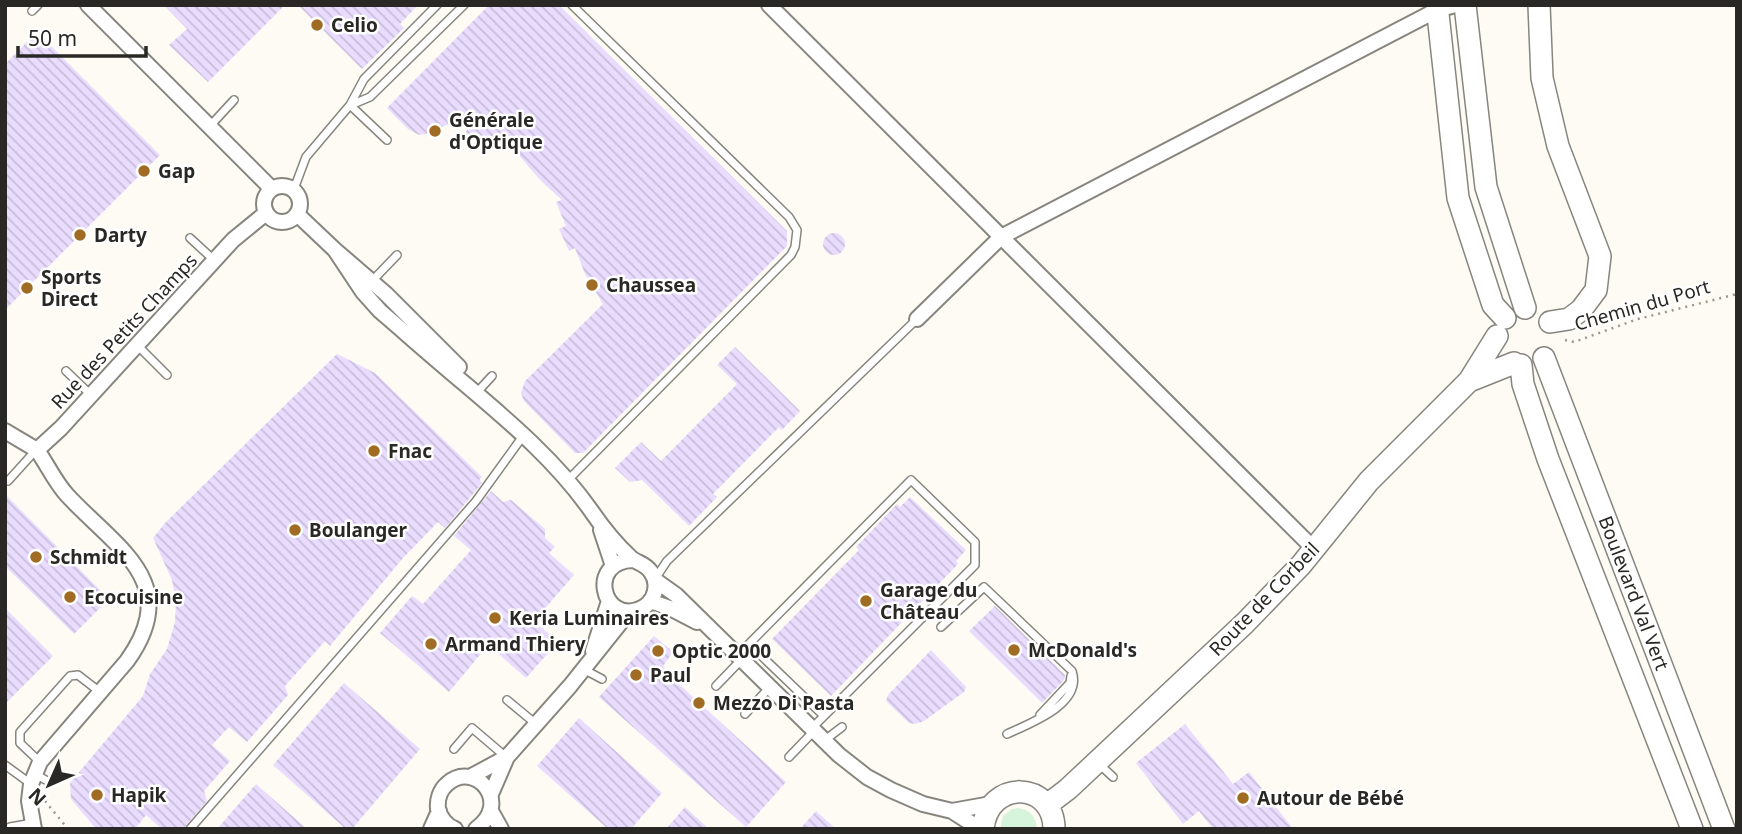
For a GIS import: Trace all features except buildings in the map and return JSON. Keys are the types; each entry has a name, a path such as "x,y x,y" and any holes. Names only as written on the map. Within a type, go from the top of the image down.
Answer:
{"street":[{"path":"88,5 272,189"},
{"path":"769,5 1314,549"},
{"path":"1465,5 1486,187 1525,308"},
{"path":"1539,5 1542,78 1555,135 1600,256 1595,290 1581,310 1552,330"},
{"path":"916,319 1001,237 1443,7 1458,198 1501,327 1502,353 1518,364 1534,364 1549,353 1552,330 1535,310 1525,308 1514,311 1501,327"},
{"path":"283,185 294,189 300,198 297,214 282,222 266,214 265,198 272,189 283,185"},
{"name":"Rue des Petits Champs","path":"37,450 92,395 233,240 266,214"},
{"path":"297,214 335,250 363,292 380,311 493,406 581,496 599,522 632,560 647,566 655,579 676,595 713,631 743,653 771,687 839,755 867,777 891,790 923,804 952,811 982,829 984,817 991,804 1000,796 1026,792 1047,805 1052,814 1054,829"},
{"path":"363,292 480,389 493,406"},
{"name":"Route de Corbeil","path":"1047,805 1068,789 1244,623 1314,549 1369,481 1469,381 1501,327"},
{"name":"Boulevard Val Vert","path":"1544,358 1724,829"},
{"name":"Route de Corbeil","path":"1469,381 1518,364"},
{"name":"Boulevard Val Vert","path":"1518,364 1548,459 1692,829"},
{"path":"5,431 37,450 65,493 130,557 146,586 149,617 133,662 104,683 35,773 29,801 34,826"},
{"path":"599,522 613,566"},
{"path":"632,560 613,566 608,572 604,587 609,601 621,610 629,612 645,607 656,587 655,579"},
{"path":"586,664 609,601"},
{"path":"650,601 670,608 713,631"},
{"path":"476,829 485,822 491,811 491,794 507,757 629,612"},
{"path":"456,829 443,820 439,811 438,800 442,789 459,777 470,777 507,757"},
{"path":"470,777 486,786 491,794"},
{"path":"952,811 991,804"},
{"path":"431,829 439,811"},
{"path":"491,811 501,829"}],"lane":[{"path":"294,189 306,157 351,105 364,79 437,5"},
{"path":"351,105 370,97 464,5"},
{"path":"567,481 791,255 797,230 789,217 572,5"},
{"path":"210,126 234,100"},
{"path":"351,105 387,140"},
{"path":"190,238 215,261"},
{"path":"363,292 397,255"},
{"path":"655,579 667,561 916,319"},
{"path":"137,345 167,375"},
{"path":"66,371 92,395"},
{"path":"480,389 492,376"},
{"path":"190,829 475,501 523,436"},
{"path":"8,481 37,450"},
{"path":"716,686 743,653 911,480 975,542 975,565 824,716 817,733 789,757"},
{"path":"941,627 984,587 1072,671 1070,683 1032,723 1007,734"},
{"path":"743,653 824,716"},
{"path":"586,664 602,678"},
{"path":"35,773 20,743 20,732 70,676 78,675 104,683"},
{"path":"745,714 771,687"},
{"path":"507,700 536,725"},
{"path":"817,733 842,727"},
{"path":"454,749 472,728 507,757"},
{"path":"1097,762 1113,777"},
{"path":"5,765 35,773 51,783"},
{"path":"10,827 34,826"}],"path":[{"name":"Chemin du Port","path":"1552,330 1574,342 1639,319 1737,294"}],"green space":[{"path":"1018,808 1032,814 1037,829 1000,829 1003,816"}],"place":[{"name":"Celio","path":"317,25"},
{"name":"Générale d'Optique","path":"435,131"},
{"name":"Gap","path":"144,171"},
{"name":"Darty","path":"80,235"},
{"name":"Chaussea","path":"592,285"},
{"name":"Sports Direct","path":"27,288"},
{"name":"Fnac","path":"374,451"},
{"name":"Boulanger","path":"295,530"},
{"name":"Schmidt","path":"36,557"},
{"name":"Ecocuisine","path":"70,597"},
{"name":"Garage du Château","path":"866,601"},
{"name":"Keria Luminaires","path":"495,618"},
{"name":"Armand Thiery","path":"431,644"},
{"name":"McDonald's","path":"1014,650"},
{"name":"Optic 2000","path":"658,651"},
{"name":"Paul","path":"636,675"},
{"name":"Mezzo Di Pasta","path":"699,703"},
{"name":"Hapik","path":"97,795"},
{"name":"Autour de Bébé","path":"1243,798"}]}
